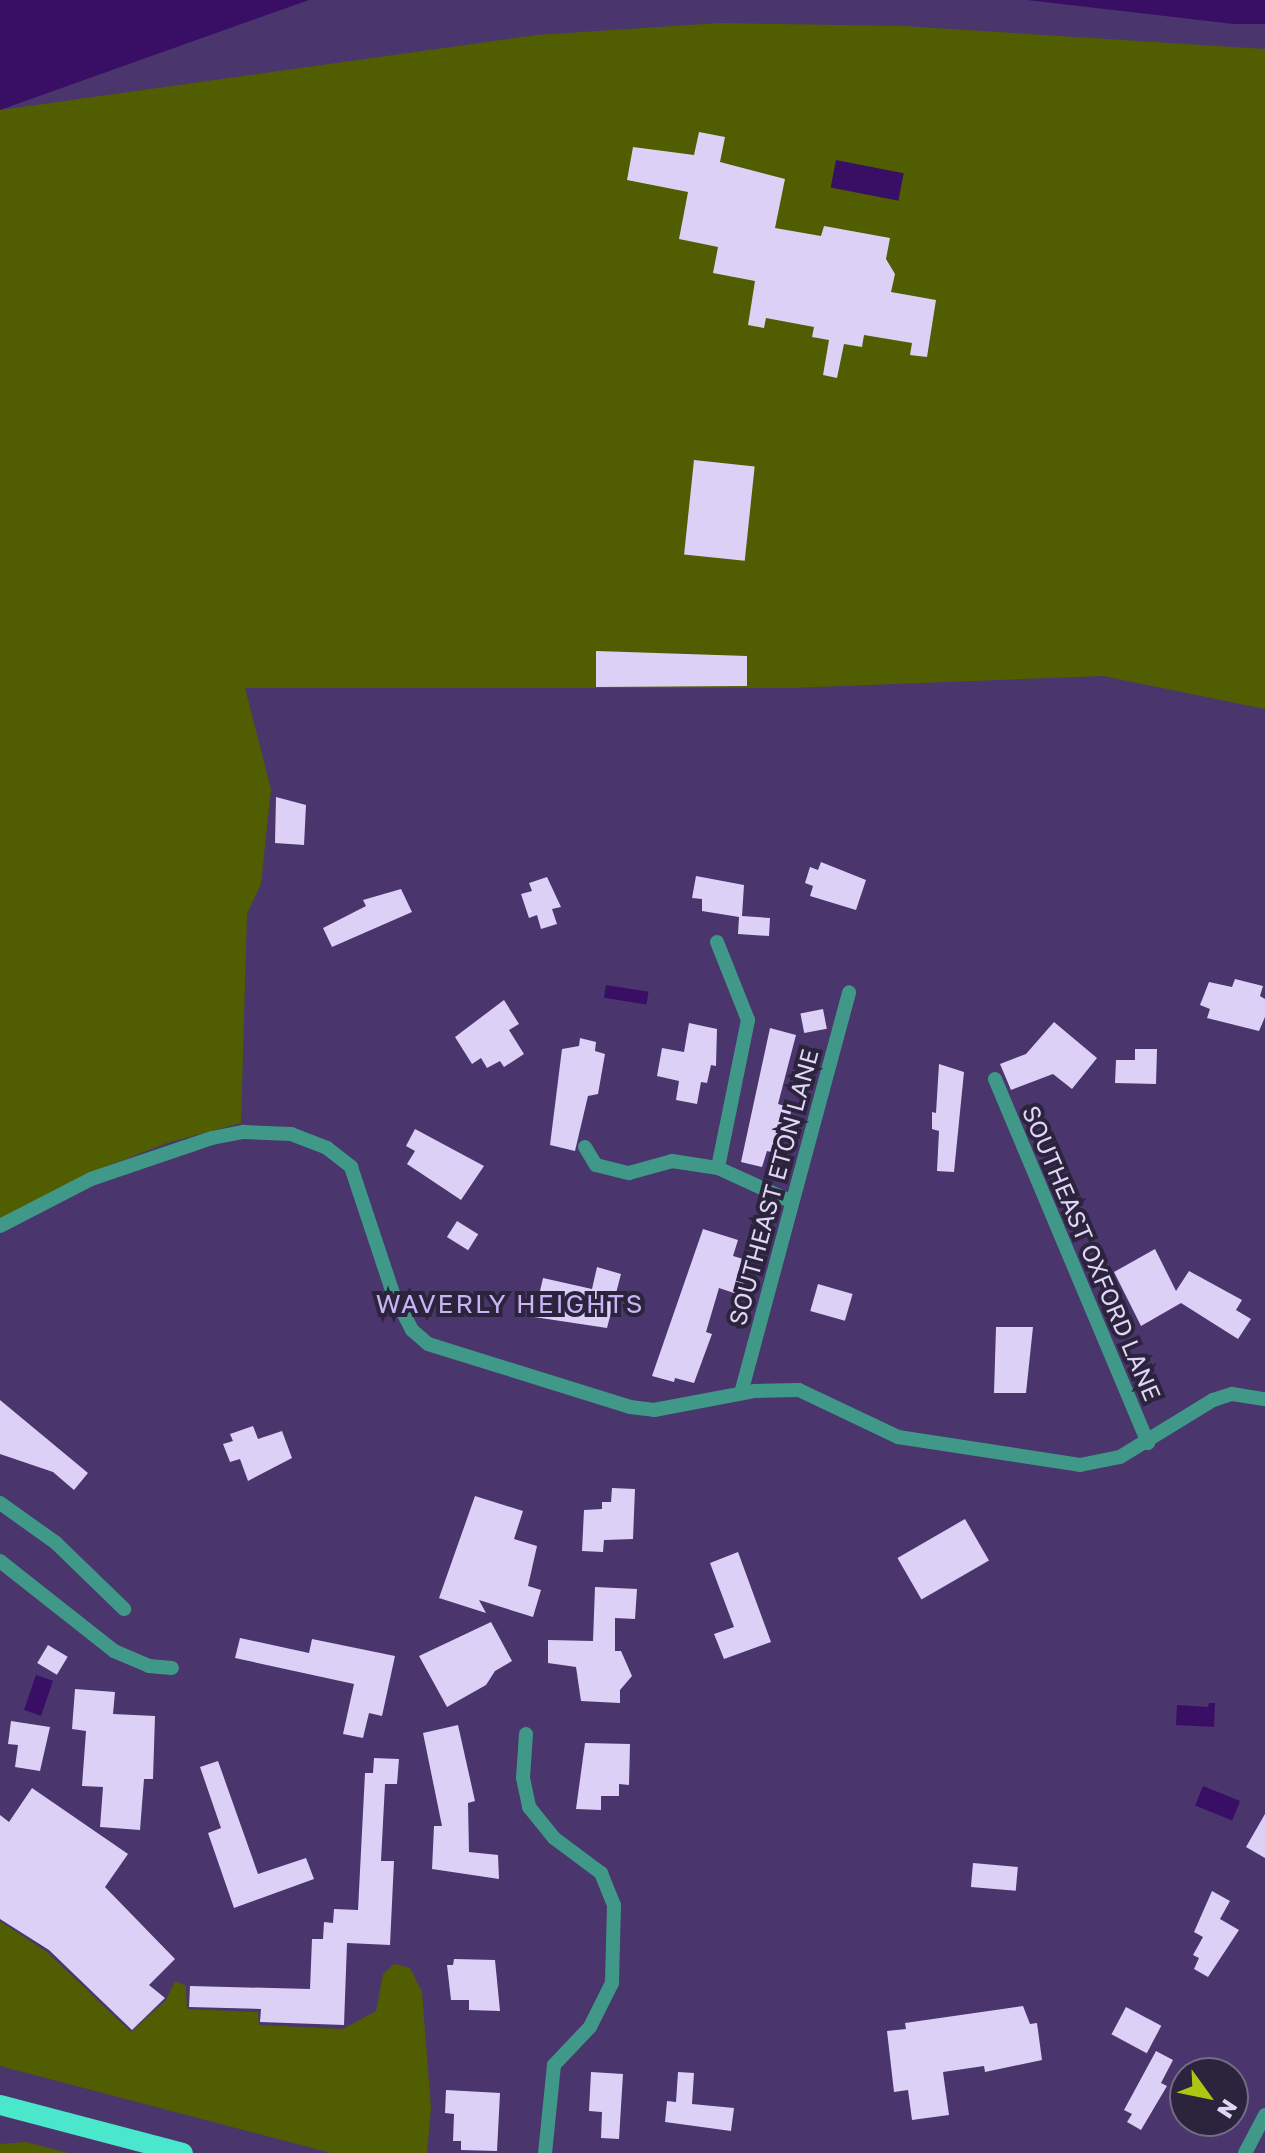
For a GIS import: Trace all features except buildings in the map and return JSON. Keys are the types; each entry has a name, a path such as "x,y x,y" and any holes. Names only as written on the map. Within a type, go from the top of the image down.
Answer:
{"main road":[{"path":"0,2105 183,2153"}],"street":[{"path":"717,942 748,1020 718,1168"},
{"name":"SOUTHEAST ETON LANE","path":"741,1393 790,1201 849,992"},
{"name":"SOUTHEAST OXFORD LANE","path":"995,1079 1148,1443"},
{"path":"0,1226 91,1179 212,1138 244,1132 291,1134 327,1148 351,1167 397,1302 412,1330 428,1344 630,1407 654,1410 741,1393 799,1390 898,1437 1080,1465 1105,1462 1148,1443 1213,1400 1232,1394 1265,1399"},
{"path":"585,1147 596,1165 629,1173 672,1161 718,1168 790,1201"},
{"path":"0,1503 56,1543 124,1609"},
{"path":"0,1561 114,1651 149,1666 172,1668"},
{"path":"526,1734 523,1778 529,1807 554,1838 601,1873 614,1905 612,1983 590,2027 554,2065 545,2153"},
{"path":"1245,2153 1265,2115"}],"green space":[{"path":"719,23 903,26 1265,49 1265,709 1103,676 792,688 245,688 271,789 261,884 247,914 241,1123 167,1143 87,1174 0,1222 0,110 537,35"},
{"path":"0,1921 47,1952 131,2032 166,2000 175,1981 186,1986 187,2009 258,2012 259,2025 343,2029 376,2011 383,1974 394,1964 410,1968 422,1992 431,2108 427,2153 331,2153 0,2066"},
{"path":"26,2142 68,2153 0,2153 0,2144"}],"shaded area":[{"path":"0,0 309,0 0,110"},
{"path":"1027,0 1265,0 1265,24 1234,24"},
{"path":"836,160 904,173 898,201 831,187"},
{"path":"606,985 648,992 646,1005 604,998"},
{"path":"36,1675 53,1681 41,1716 24,1710"},
{"path":"1209,1703 1215,1703 1214,1727 1176,1725 1177,1705 1208,1707"},
{"path":"1203,1786 1240,1801 1232,1820 1195,1805"}],"district":[{"name":"WAVERLY HEIGHTS","path":"510,1304"}]}
